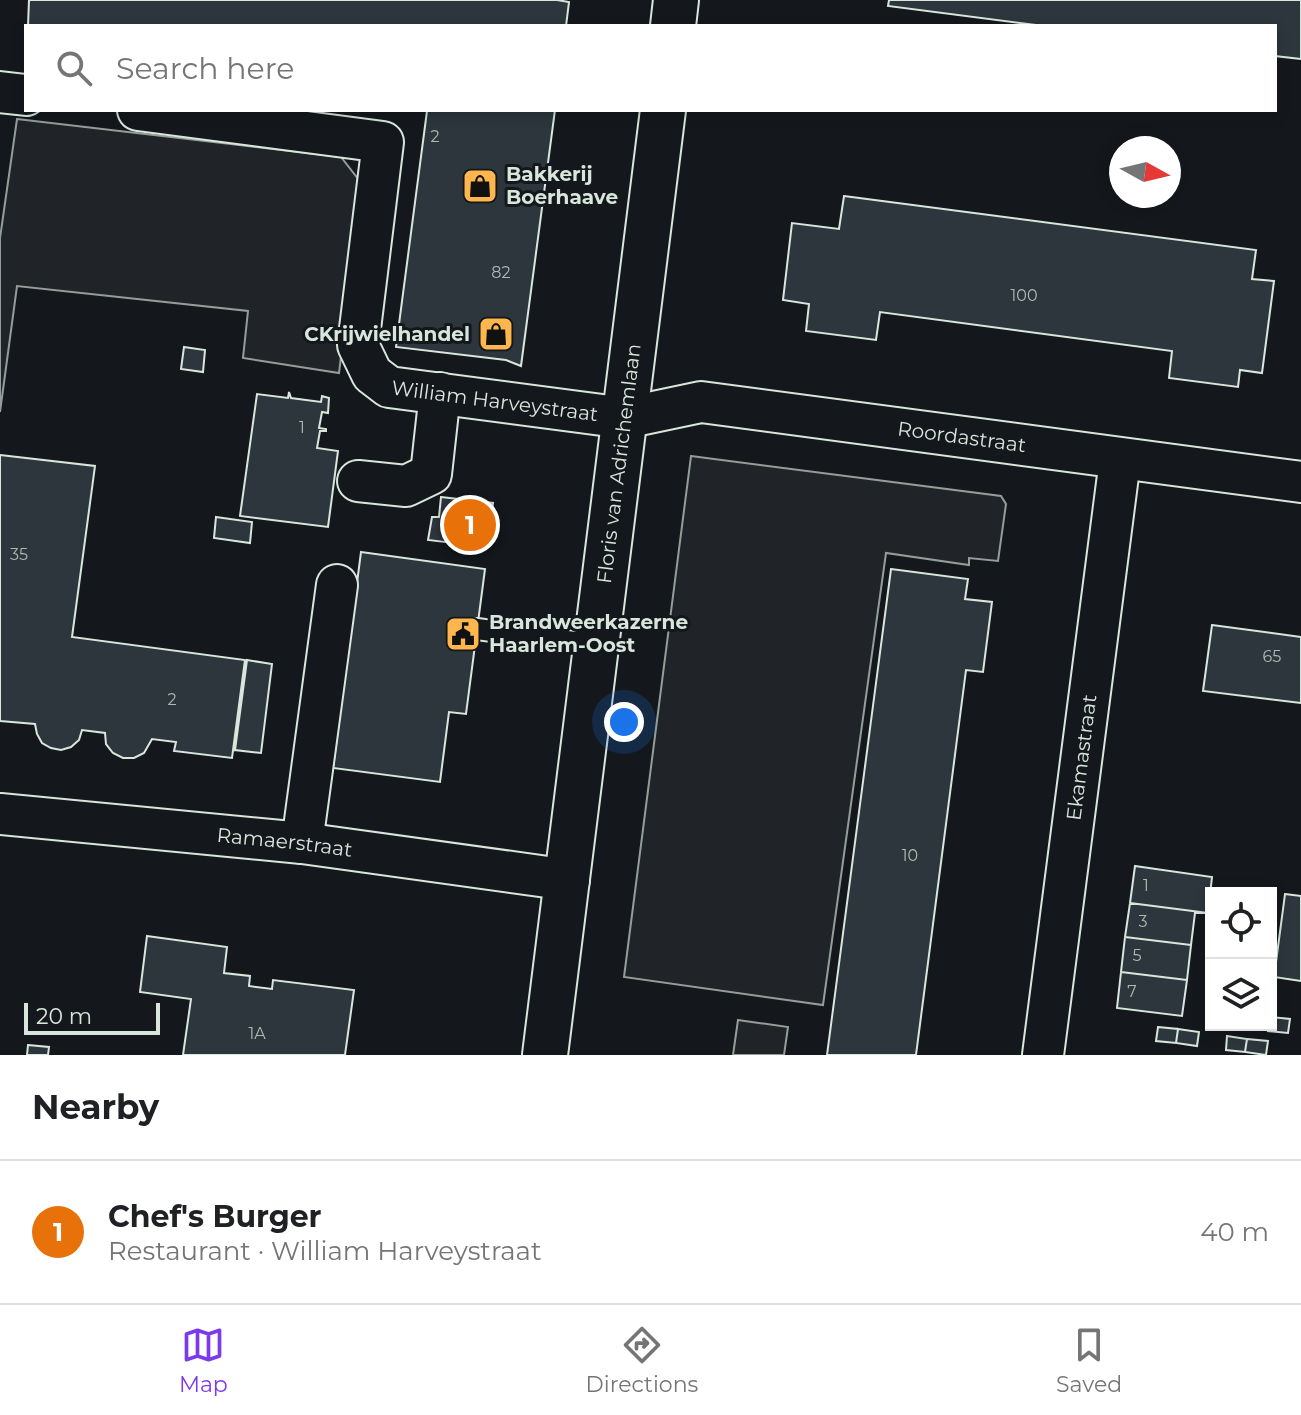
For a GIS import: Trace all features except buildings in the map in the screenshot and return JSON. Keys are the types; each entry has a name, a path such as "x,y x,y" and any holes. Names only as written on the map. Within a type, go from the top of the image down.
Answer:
{"street":[{"path":"673,24 676,0"},
{"path":"0,92 24,95"},
{"name":"William Harveystraat","path":"153,112 383,142 358,345 372,374 389,387 625,418"},
{"name":"Floris van Adrichemlaan","path":"545,1055 663,112"},
{"path":"358,481 406,486 431,474 440,393"},
{"name":"Roordastraat","path":"625,418 701,402 1301,482"},
{"name":"Ekamastraat","path":"1043,1055 1120,460"},
{"path":"302,843 337,585"},
{"name":"Ramaerstraat","path":"0,814 302,843 569,880"}],"lane":[{"path":"477,629 596,645"}],"shaded area":[{"path":"17,119 341,157 362,184 339,373 243,358 248,311 17,286 0,412 0,238"},
{"path":"691,456 1001,496 1006,504 998,561 969,558 969,565 886,553 823,1005 624,977"},
{"path":"738,1020 788,1027 784,1055 733,1055"}],"place":[{"name":"Bakkerij Boerhaave","path":"480,186"},
{"name":"CKrijwielhandel","path":"496,334"},
{"name":"Chef's Burger","path":"470,525"},
{"name":"Brandweerkazerne Haarlem-Oost","path":"463,634"}]}
